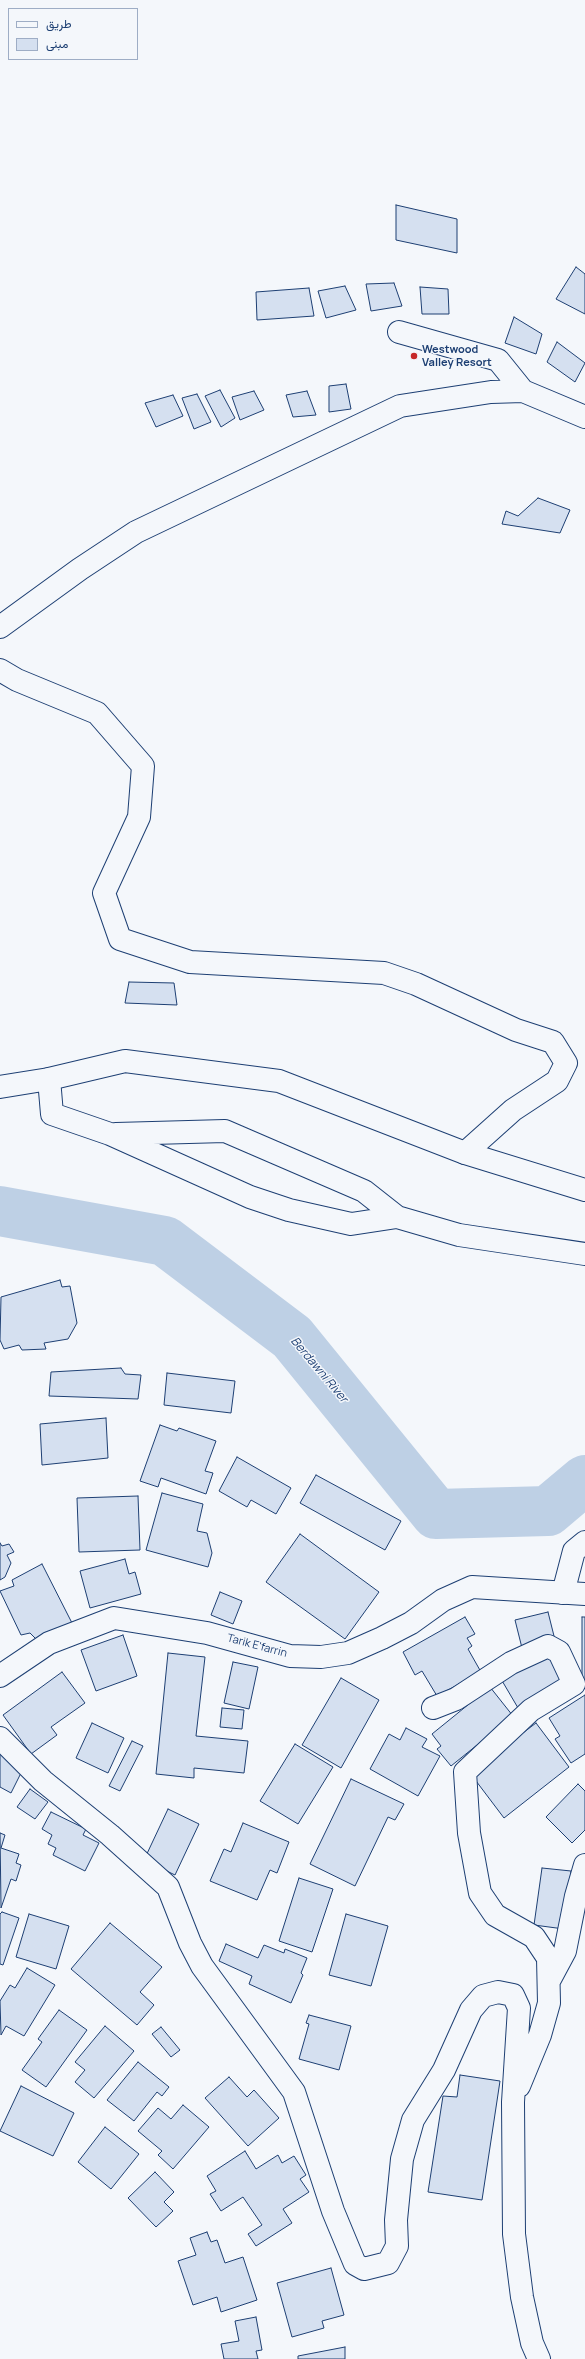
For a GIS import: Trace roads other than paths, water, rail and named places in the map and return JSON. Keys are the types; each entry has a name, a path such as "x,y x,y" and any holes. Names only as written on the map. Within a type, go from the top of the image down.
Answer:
{"street":[{"path":"399,332 498,360 523,391"},
{"path":"0,627 80,569 136,532 400,406 491,392 523,391 585,417"},
{"path":"0,670 17,680 97,713 143,766 139,817 104,893 120,939 190,962 384,973 416,984 516,1030 553,1042 566,1063 557,1081 513,1110 465,1153"},
{"path":"0,1088 49,1079 125,1061 279,1081 465,1153 585,1190"},
{"path":"49,1079 52,1114 110,1134 250,1197 289,1210 351,1224 397,1217"},
{"path":"110,1134 224,1131 364,1190 397,1217 459,1235 585,1254"},
{"path":"563,1593 574,1552 585,1542"},
{"name":"Tarik E'farrin","path":"0,1676 49,1643 114,1618 207,1633 290,1656 321,1657 348,1654 382,1638 411,1622 444,1600 472,1587 585,1594"},
{"path":"433,1708 456,1699 511,1663 548,1646 559,1652 574,1684 531,1710 464,1772 469,1833 480,1894 495,1915 534,1937 548,1958 550,1979 549,2003 540,2035 513,2102"},
{"path":"0,1738 43,1781 110,1835 168,1886 190,1943 202,1966 294,2092 333,2211 355,2264 364,2269 388,2263 397,2246 396,2220 402,2159 413,2120 444,2070 471,2010 482,1996 498,1992 513,1995 519,2008 513,2102 514,2234 522,2297 532,2343 539,2359"},
{"path":"550,1979 565,1951 576,1896 585,1865"}],"waterway":[{"name":"Berdawni River","path":"0,1211 165,1241 292,1337 436,1514 548,1511 585,1480"}],"place":[{"name":"Westwood Valley Resort","path":"414,356"}]}
